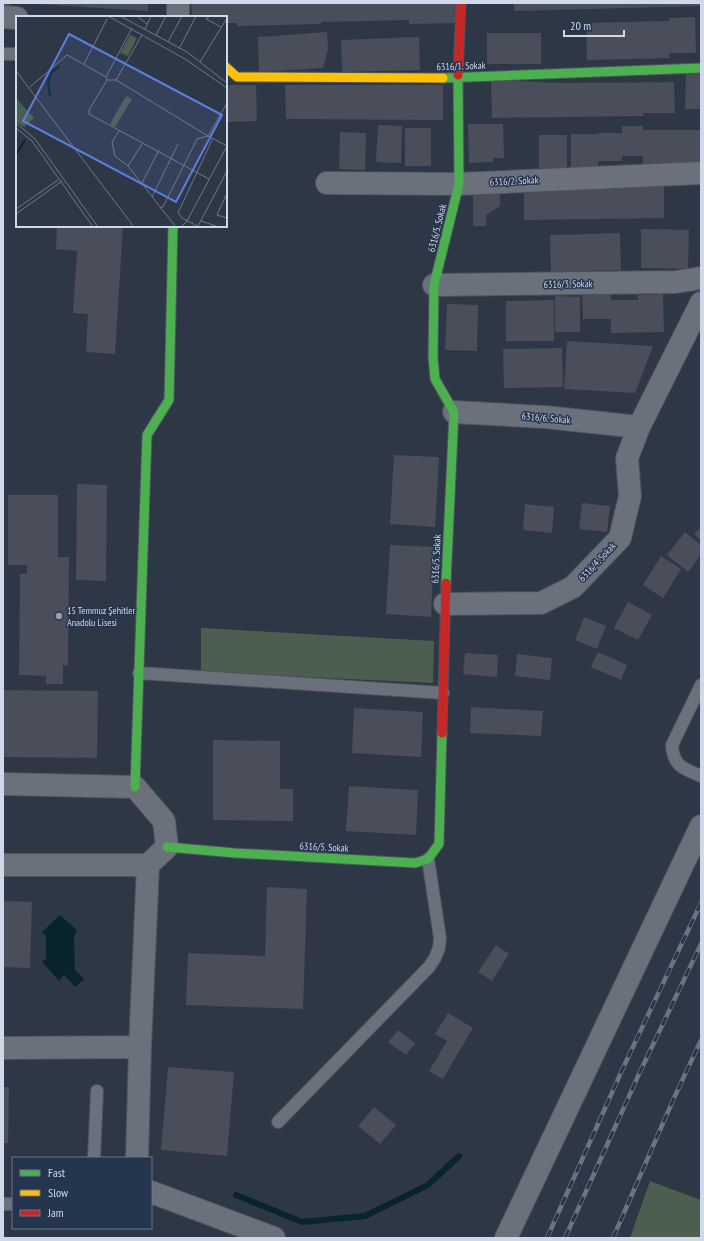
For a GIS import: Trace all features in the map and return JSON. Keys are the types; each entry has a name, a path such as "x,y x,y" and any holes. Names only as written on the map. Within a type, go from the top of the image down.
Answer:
{"street":[{"path":"178,3 178,16"},
{"name":"6316/5. Sokak","path":"167,847 243,854 415,863 428,859 439,844 445,604 454,412 435,379 433,358 434,285 459,184 458,78 461,3"},
{"path":"3,17 16,18"},
{"name":"6316/1. Sokak","path":"227,68 237,77 458,78 701,68"},
{"name":"6316/2. Sokak","path":"326,183 459,184 701,173"},
{"path":"3,865 148,865 167,847 164,821 135,787 147,435 169,400 173,227"},
{"name":"6316/3. Sokak","path":"434,285 676,282 701,278"},
{"name":"6316/4. Sokak","path":"445,604 541,603 573,587 620,538 630,496 627,458 639,427 701,303"},
{"name":"6316/6. Sokak","path":"454,412 545,417 639,427"},
{"path":"3,784 135,787"},
{"path":"506,1238 701,826"},
{"path":"137,1157 148,865"},
{"path":"3,1048 140,1048"},
{"path":"152,1192 274,1238"}],"lane":[{"path":"3,54 16,54"},
{"path":"139,674 443,693"},
{"path":"701,685 672,745 672,752 679,765 701,776"},
{"path":"278,1122 429,967 435,958 439,948 439,929 428,859"},
{"path":"94,1157 97,1092"}],"shaded area":[{"path":"201,628 434,641 433,683 201,672"},
{"path":"60,915 77,930 74,937 75,970 84,979 75,987 64,975 59,981 42,962 46,959 46,937 42,932"},
{"path":"650,1181 701,1200 701,1238 630,1238"}],"building":[{"path":"3,3 10,3 10,10 3,10"},
{"path":"148,3 148,11 38,4"},
{"path":"191,3 459,3 459,23 409,24 409,20 237,26 237,23 227,23 227,16 192,16"},
{"path":"514,3 701,3 701,6 514,11"},
{"path":"695,17 696,53 669,53 670,58 587,60 586,23 669,21 669,18"},
{"path":"327,32 328,49 323,68 259,72 258,37"},
{"path":"487,33 541,33 541,64 487,64"},
{"path":"419,37 420,70 342,72 341,40"},
{"path":"686,71 701,72 701,109 685,109"},
{"path":"491,80 564,83 674,82 675,113 643,113 643,116 492,118"},
{"path":"227,85 256,85 257,121 227,122"},
{"path":"285,85 443,85 443,120 286,119"},
{"path":"468,124 503,124 504,158 493,158 493,162 469,163"},
{"path":"378,125 402,126 401,163 376,162"},
{"path":"622,126 643,126 643,130 701,130 701,165 643,165 643,156 622,156 622,161 598,161 598,170 571,170 571,134 622,133"},
{"path":"405,128 431,128 431,166 405,166"},
{"path":"340,132 366,133 365,170 339,169"},
{"path":"539,135 567,135 567,168 539,168"},
{"path":"664,184 664,218 524,220 524,186"},
{"path":"473,189 500,189 500,206 486,215 486,226 473,226"},
{"path":"57,227 123,227 115,354 86,352 88,314 73,313 77,251 56,249"},
{"path":"641,229 689,230 688,269 641,268"},
{"path":"620,233 621,270 551,272 550,235"},
{"path":"582,285 611,285 611,300 638,300 638,295 663,294 664,332 611,333 611,319 583,319"},
{"path":"555,296 580,297 580,332 555,332"},
{"path":"554,300 554,341 506,341 506,301"},
{"path":"447,304 478,305 477,351 445,350"},
{"path":"567,341 653,346 635,393 564,389"},
{"path":"562,348 563,387 504,388 503,349"},
{"path":"394,455 439,457 435,527 390,524"},
{"path":"77,484 107,485 106,581 76,580"},
{"name":"15 Temmuz Şehitler Anadolu Lisesi","path":"8,495 58,495 58,557 69,557 68,666 63,665 63,684 46,684 46,676 19,675 20,574 27,574 27,565 8,565"},
{"path":"582,503 610,506 607,532 579,529"},
{"path":"525,504 554,507 552,533 523,530"},
{"path":"701,527 701,541 694,534"},
{"path":"685,532 701,545 701,555 688,572 667,555"},
{"path":"390,545 434,547 431,617 386,614"},
{"path":"661,556 681,569 663,598 643,585"},
{"path":"628,602 652,615 638,640 614,628"},
{"path":"584,617 606,626 597,649 575,640"},
{"path":"598,652 627,665 621,680 591,667"},
{"path":"465,653 498,655 497,677 463,674"},
{"path":"517,654 552,658 550,680 515,676"},
{"path":"3,690 98,691 97,758 3,757"},
{"path":"471,707 543,711 541,736 470,733"},
{"path":"354,708 423,712 421,757 352,753"},
{"path":"213,740 280,741 280,789 293,789 293,821 213,820"},
{"path":"349,786 418,790 416,835 346,831"},
{"path":"267,887 307,889 303,1009 186,1005 188,953 265,956"},
{"path":"3,901 32,902 30,968 3,967"},
{"path":"496,945 509,954 492,981 478,972"},
{"path":"448,1013 473,1028 443,1079 429,1071 447,1041 435,1034"},
{"path":"398,1030 415,1043 406,1055 388,1042"},
{"path":"168,1067 234,1072 227,1156 161,1150"},
{"path":"3,1087 9,1087 8,1143 3,1143"},
{"path":"374,1107 396,1125 380,1144 358,1126"}],"waterway":[{"path":"236,1195 302,1222 365,1216 428,1185 459,1156"}],"railway":[{"path":"547,1238 623,1068 701,903"},
{"path":"565,1238 639,1074 701,944"},
{"path":"613,1238 701,1040"}],"traffic: fast":[{"path":"443,78 701,68"},
{"path":"446,583 454,412 435,379 433,358 434,285 459,184 458,75"},
{"path":"135,787 147,435 169,400 173,227"},
{"path":"167,847 235,853 415,863 428,859 439,844 442,733"}],"traffic: slow":[{"path":"227,68 237,77 443,78"}],"traffic: jam":[{"path":"458,75 461,3"},
{"path":"442,733 446,583"}],"place":[{"name":"15 Temmuz Şehitler Anadolu Lisesi","path":"59,616"}]}
